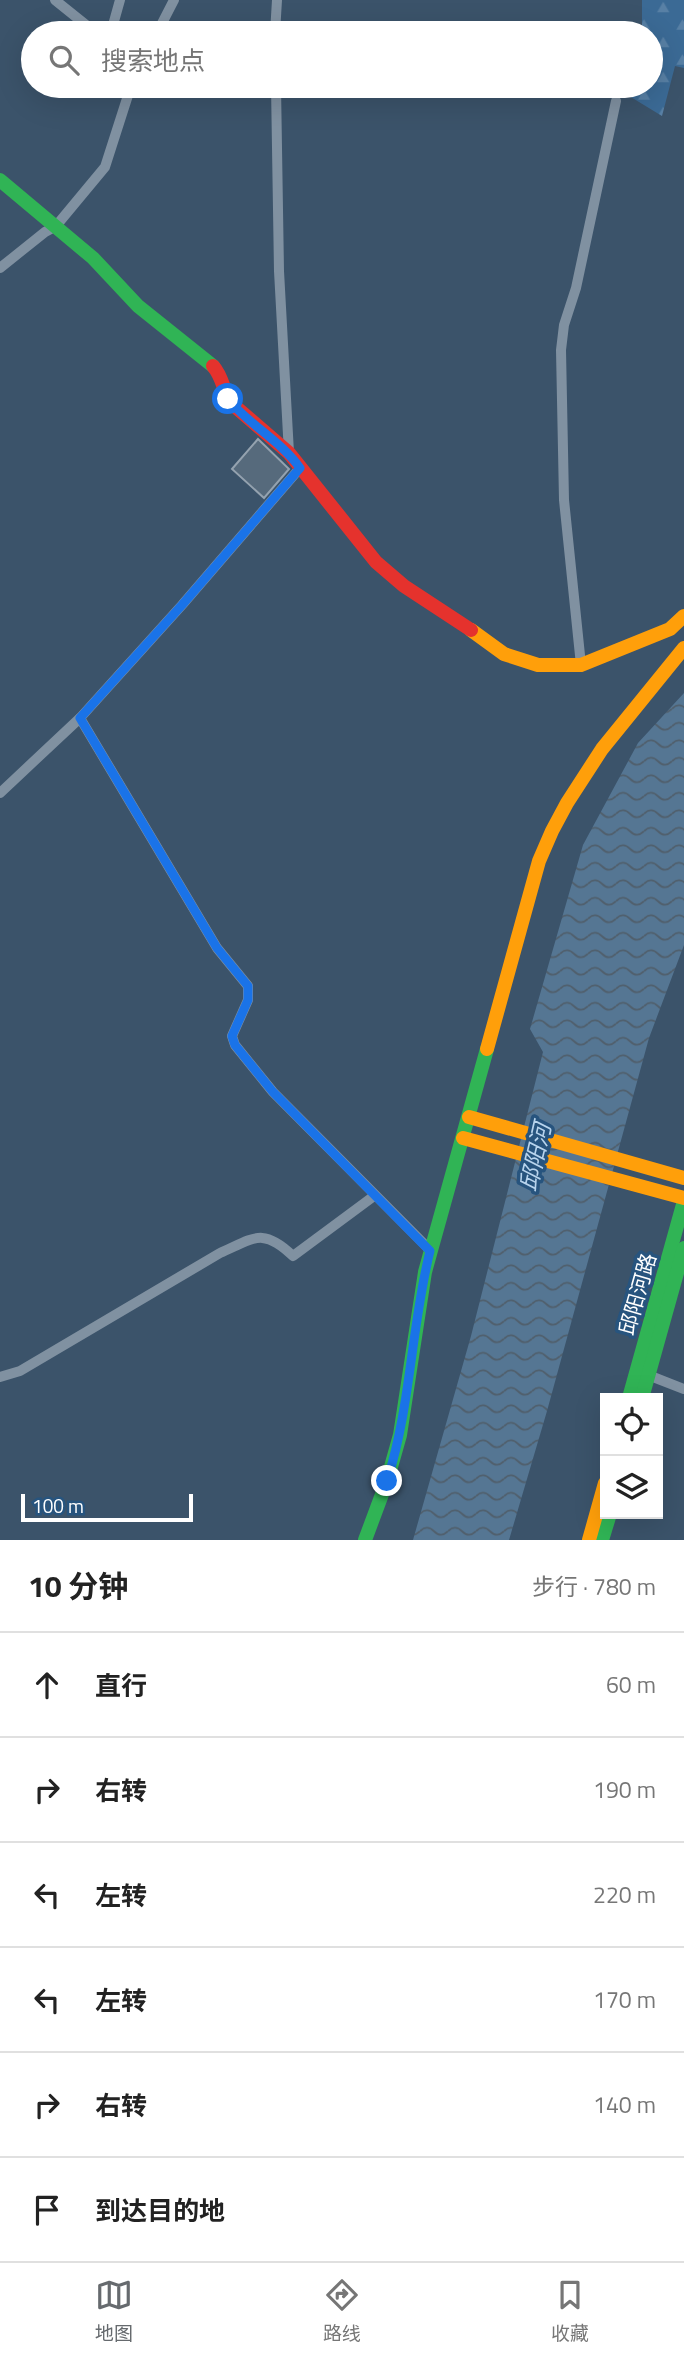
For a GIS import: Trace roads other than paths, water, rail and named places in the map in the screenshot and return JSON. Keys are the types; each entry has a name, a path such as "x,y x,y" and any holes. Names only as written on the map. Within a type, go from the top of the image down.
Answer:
{"street":[{"path":"55,0 81,21"},
{"path":"115,21 120,0"},
{"path":"163,21 174,0"},
{"path":"276,21 277,0"},
{"path":"0,268 56,226 105,167 127,98"},
{"path":"276,98 279,271 289,453"},
{"path":"581,665 564,500 561,350 564,325 576,288 616,101"},
{"path":"0,180 93,258 138,306 211,364 220,374 231,403 289,453 376,562 404,586 504,654 538,665 581,665 670,629 684,616"},
{"path":"0,793 80,718 300,468"},
{"path":"365,1540 398,1443 430,1251 535,872 547,840 593,759 684,648"},
{"path":"80,718 217,948 248,986 248,1000 232,1036 235,1045 273,1092 430,1251"},
{"path":"469,1117 684,1178"},
{"path":"463,1138 684,1199"},
{"path":"0,1377 20,1371 220,1253 250,1240 262,1237 273,1239 293,1256 374,1196"},
{"name":"邱阳河路","path":"630,1393 684,1199"},
{"name":"邱阳河路","path":"643,1393 684,1248"},
{"path":"648,1375 684,1389"},
{"path":"589,1540 600,1501"},
{"path":"602,1540 608,1519"}],"water":[{"name":"邱阳河","path":"684,693 684,945 649,1038 509,1540 413,1540 471,1336 543,1052 530,1029 583,845 638,743"}]}
